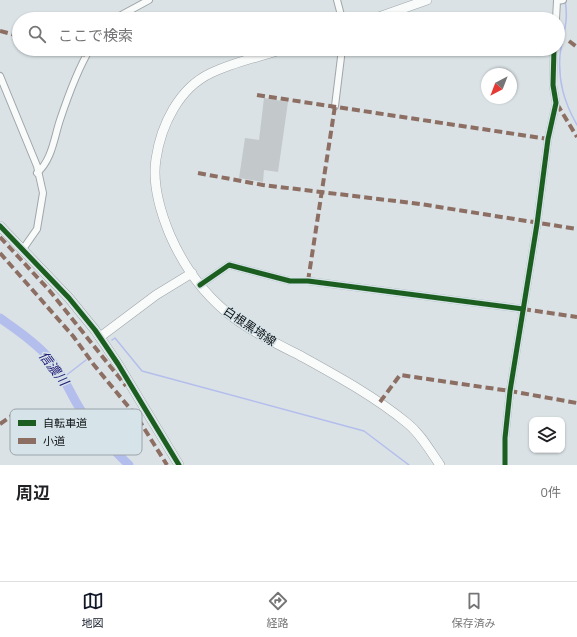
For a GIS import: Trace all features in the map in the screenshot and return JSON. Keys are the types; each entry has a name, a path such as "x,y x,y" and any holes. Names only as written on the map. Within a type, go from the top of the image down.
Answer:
{"main road":[{"path":"393,12 427,0"},
{"name":"白根黒埼線","path":"261,56 222,68 199,80 180,100 164,126 155,166 157,195 166,225 192,273 200,285 216,302 242,324 380,402 415,431 440,465"},
{"path":"0,226 69,298 100,337 179,465"},
{"path":"100,337 156,295 192,273"}],"street":[{"path":"127,12 149,0"},
{"path":"337,0 340,12"},
{"path":"557,12 559,0"},
{"path":"38,173 42,169 52,150 60,119 87,56"},
{"path":"335,106 341,56"},
{"path":"505,465 505,438 510,391 548,139 556,103 552,85 554,56"},
{"path":"0,76 37,166 43,193 37,229 23,249"},
{"path":"200,285 229,265 290,281 308,281 523,309"}],"building":[{"path":"264,98 288,102 278,172 264,170 263,182 239,178 245,138 259,140"}],"waterway":[{"path":"565,0 565,27"},
{"path":"560,56 561,83 565,100 577,125"},
{"name":"信濃川","path":"0,318 33,342 45,353 55,365 81,409"},
{"path":"112,340 115,338 142,371 364,431 409,465"},
{"path":"64,377 86,360"},
{"name":"信濃川","path":"119,455 129,465"}],"marked path":[{"path":"0,31 12,34"},
{"path":"569,41 577,47"},
{"path":"257,95 548,139"},
{"path":"557,104 577,137"},
{"path":"308,281 335,106"},
{"path":"198,173 263,185 420,204 577,229"},
{"path":"0,237 49,290 126,386"},
{"path":"0,253 73,336 94,365 130,409"},
{"path":"523,309 577,317"},
{"path":"380,402 400,375 510,391 577,403"},
{"path":"0,424 10,417"},
{"path":"142,425 167,465"}],"cycle path":[{"path":"505,465 505,438 510,391 537,224 548,139 556,103 553,85 554,56"},
{"path":"0,226 69,298 95,330 118,364 179,465"},
{"path":"200,285 229,265 290,281 308,281 523,309"}]}
